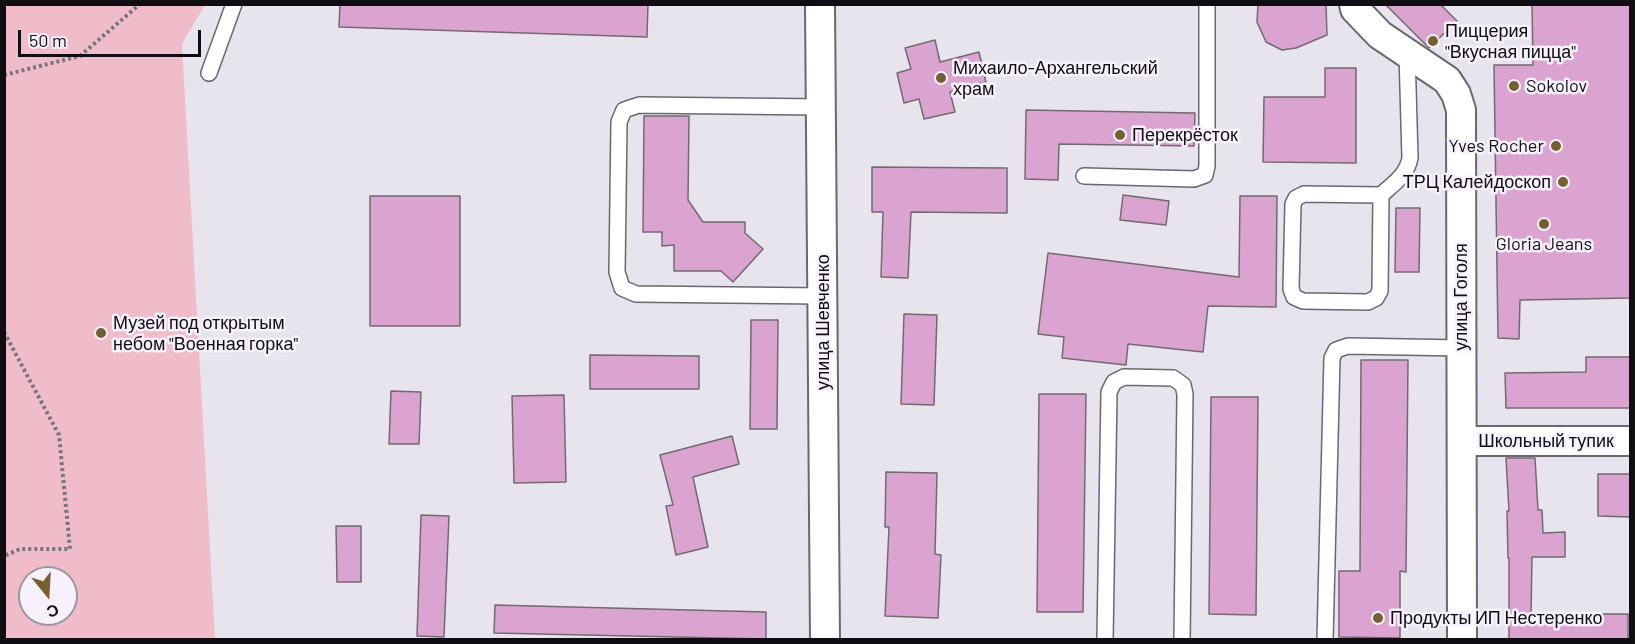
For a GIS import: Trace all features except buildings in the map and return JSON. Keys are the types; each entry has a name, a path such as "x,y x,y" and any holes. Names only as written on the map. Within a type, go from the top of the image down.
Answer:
{"street":[{"name":"улица Шевченко","path":"820,4 825,639"},
{"name":"улица Гоголя","path":"1354,4 1355,9 1380,35 1447,80 1456,94 1461,111 1462,639"},
{"name":"Школьный тупик","path":"1462,441 1630,441"}],"lane":[{"path":"209,73 234,4"},
{"path":"1084,176 1194,179 1205,175 1208,166 1207,4"},
{"path":"1381,195 1380,291 1376,298 1368,302 1303,301 1294,297 1292,251 1293,204 1296,198 1304,194 1381,195 1403,175 1408,166 1410,158 1407,53"},
{"path":"821,107 639,105 624,110 619,122 617,272 622,288 636,294 822,296"},
{"path":"1325,639 1332,358 1336,350 1348,346 1462,348"},
{"path":"1106,639 1109,392 1113,382 1124,377 1173,378 1183,385 1185,394 1182,639"}],"path":[{"path":"4,75 80,56 140,4"},
{"path":"4,332 59,435 70,549 20,549 4,556"}],"shaded area":[{"name":"Музей под открытым небом \"Военная горка\"","path":"4,5 205,5 182,44 215,639 5,639"}],"place":[{"name":"Пиццерия \"Вкусная пицца\"","path":"1433,41"},
{"name":"Михаило-Архангельский храм","path":"941,78"},
{"name":"Sokolov","path":"1514,86"},
{"name":"Перекрёсток","path":"1120,135"},
{"name":"Yves Rocher","path":"1556,146"},
{"name":"ТРЦ Калейдоскоп","path":"1563,182"},
{"name":"Gloria Jeans","path":"1544,224"},
{"name":"Музей под открытым небом \"Военная горка\"","path":"101,333"},
{"name":"Продукты ИП Нестеренко","path":"1378,618"}]}
